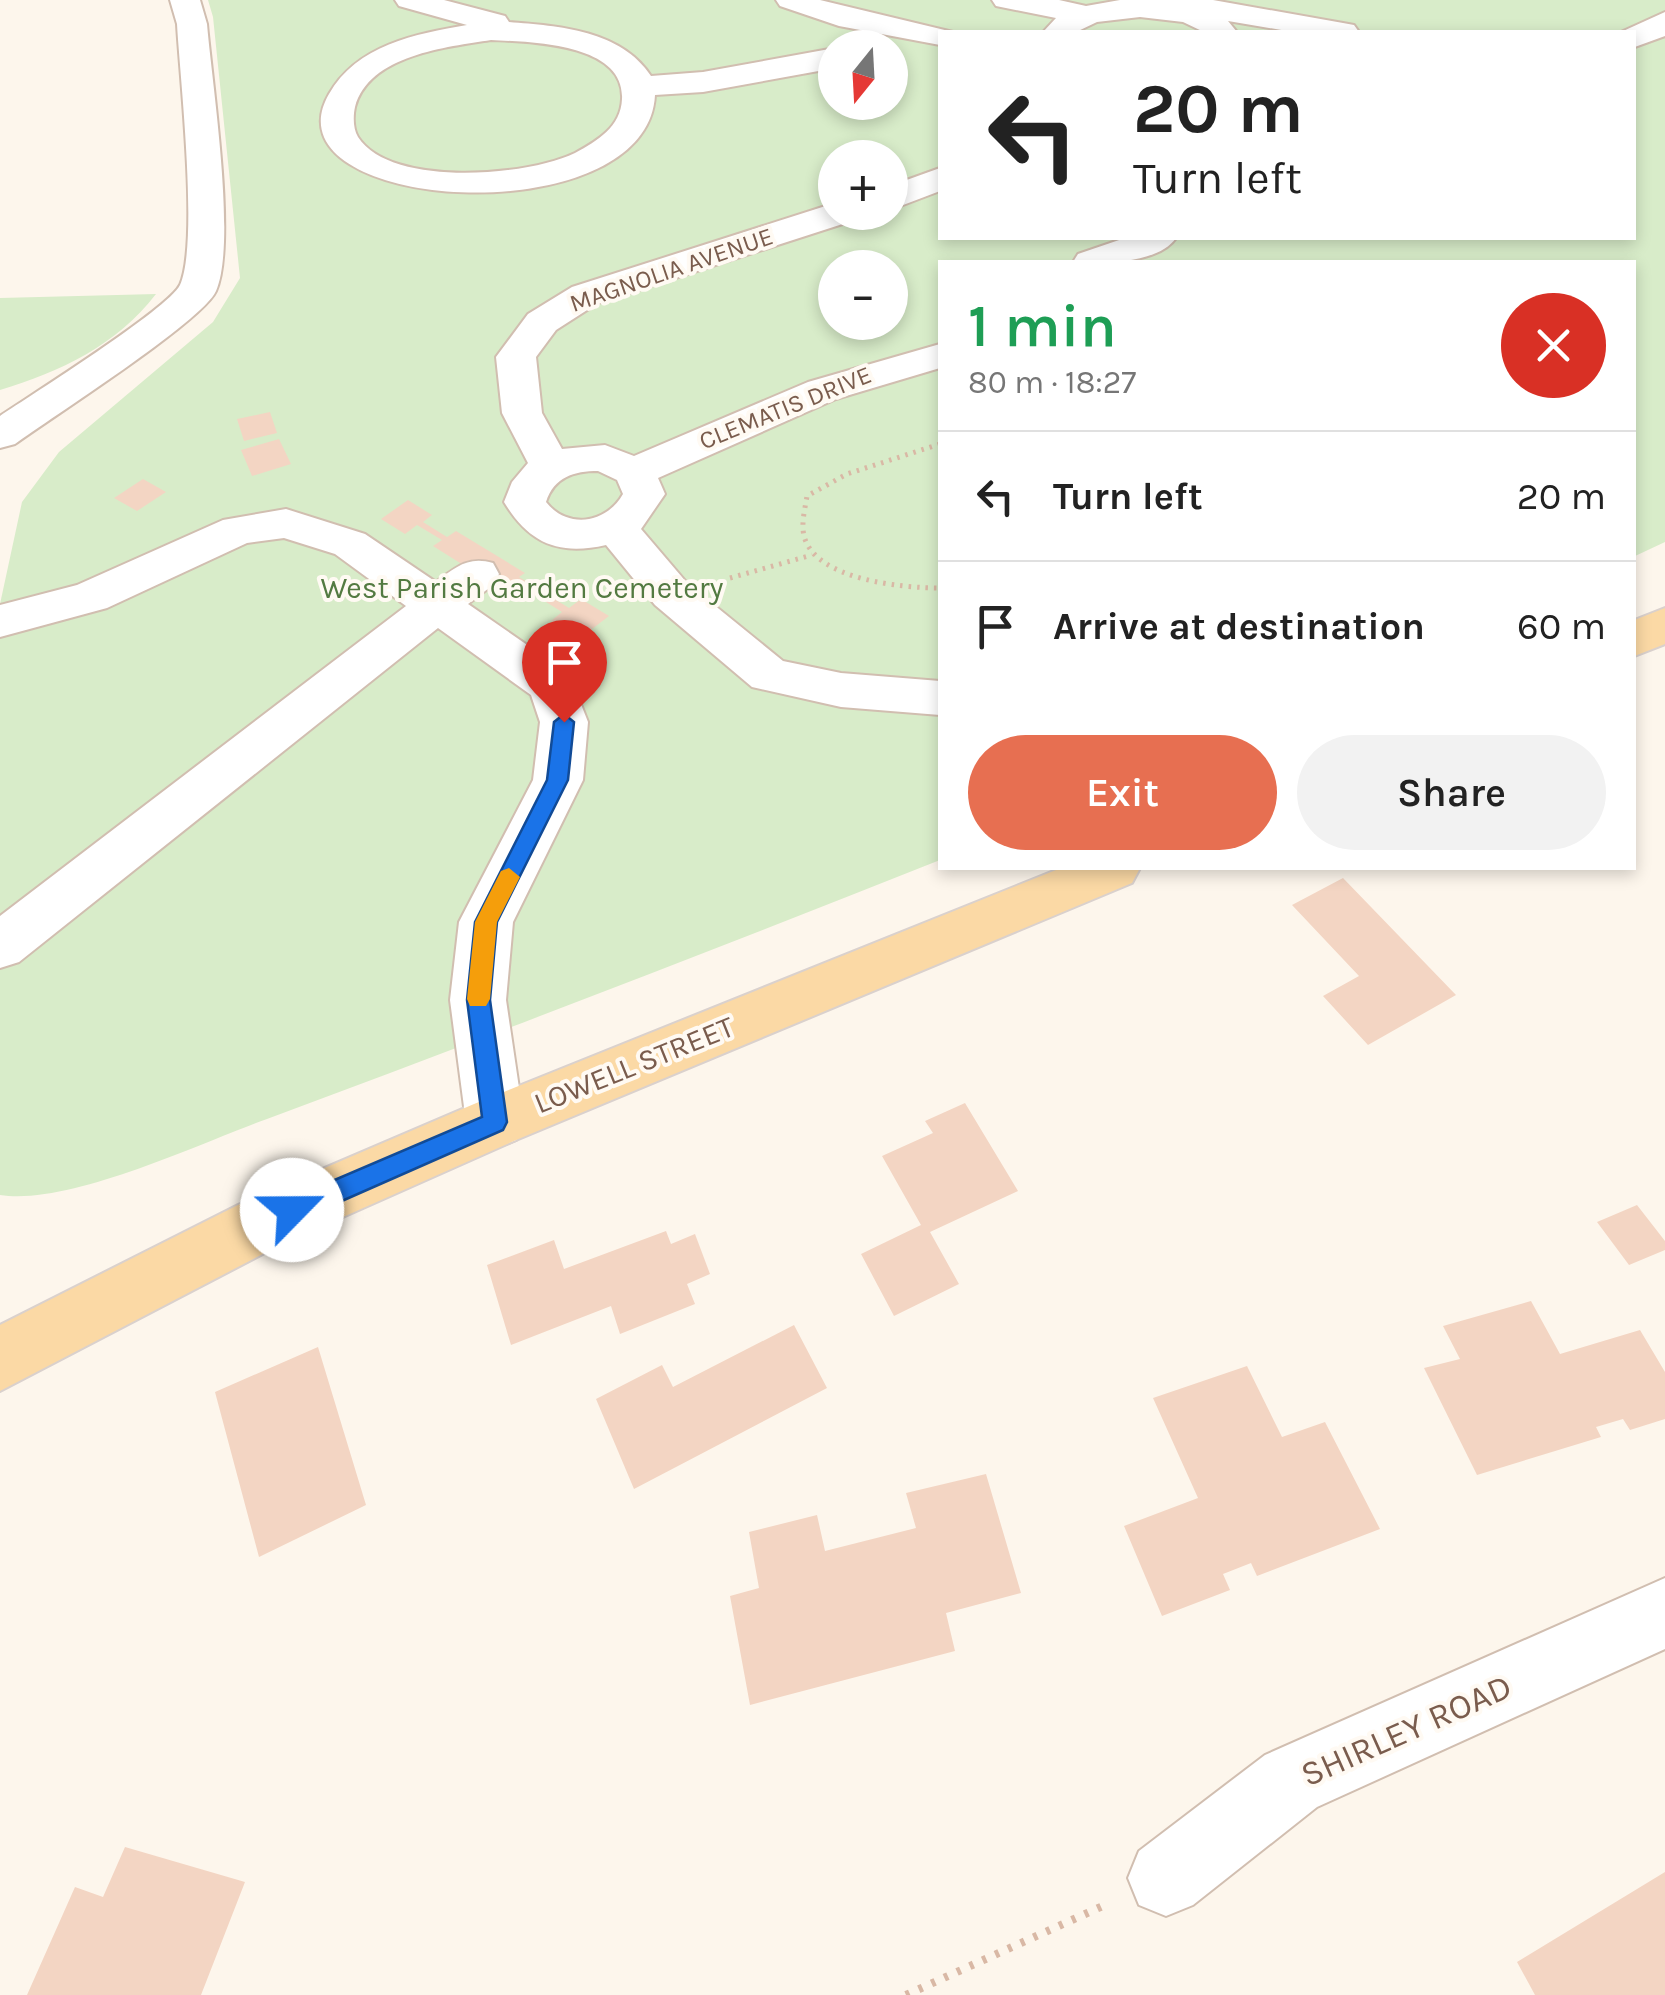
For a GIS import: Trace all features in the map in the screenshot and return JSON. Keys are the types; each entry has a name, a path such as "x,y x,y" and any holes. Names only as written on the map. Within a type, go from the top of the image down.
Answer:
{"main road":[{"path":"1636,639 1665,624"},
{"name":"LOWELL STREET","path":"0,1359 258,1225 495,1122 1109,870"}],"street":[{"path":"0,435 158,325 197,291 206,246 192,24 185,0"},
{"path":"410,0 584,42 610,54 630,70 639,86 639,110 623,135 592,156 550,173 500,182 448,184 402,175 365,160 342,139 336,115 345,91 368,68 402,50 445,38 536,32"},
{"path":"792,0 839,17 938,36"},
{"path":"1007,0 1068,15 1123,1 1180,2 1333,30"},
{"path":"1180,2 1217,22 1221,30"},
{"path":"1636,37 1665,22"},
{"path":"908,48 938,45"},
{"path":"1636,61 1665,50"},
{"path":"639,86 703,82 818,61"},
{"path":"908,191 938,179"},
{"name":"MAGNOLIA AVENUE","path":"551,466 522,413 516,378 516,357 542,322 585,295 818,220"},
{"path":"1098,260 1152,240"},
{"path":"784,403 828,362 938,320"},
{"name":"CLEMATIS DRIVE","path":"634,472 784,403 877,368 938,356"},
{"path":"605,458 634,472 644,494 640,507 615,528 576,535 540,525 525,502 537,476 551,466 568,460 605,458"},
{"path":"0,620 92,597 238,530 286,523 350,544 552,686 564,722 558,780 486,922 478,1000 495,1122"},
{"path":"0,946 540,525"},
{"path":"615,528 670,594 770,675 841,690 938,698"},
{"name":"SHIRLEY ROAD","path":"1166,1878 1290,1781 1665,1613"}],"path":[{"path":"938,445 847,474 807,496 800,519 812,554 832,572 938,588"},
{"path":"670,594 812,554"},
{"path":"906,1995 1166,1878"}],"green space":[{"name":"West Parish Garden Cemetery","path":"208,0 1665,0 1665,542 1636,556 1636,260 938,260 938,861 134,1170 61,1191 0,1195 0,604 22,502 59,452 213,322 240,278 213,17"},
{"path":"156,294 124,328 86,354 44,375 0,390 0,298"}],"building":[{"path":"270,412 277,433 244,441 237,419"},
{"path":"279,439 291,464 252,476 241,450"},
{"path":"143,479 166,492 137,511 114,498"},
{"path":"408,500 432,515 423,522 447,537 456,531 525,573 519,577 569,608 581,599 609,616 579,639 551,621 562,612 514,582 503,590 433,546 442,540 417,525 405,534 381,519"},
{"path":"1343,878 1456,995 1368,1045 1323,996 1359,976 1292,905"},
{"path":"965,1103 1018,1191 930,1232 959,1284 894,1316 861,1254 921,1225 882,1156 933,1133 925,1121"},
{"path":"1637,1205 1665,1241 1665,1250 1629,1265 1597,1222"},
{"path":"666,1231 671,1244 695,1234 710,1274 687,1284 695,1304 620,1334 611,1306 511,1345 487,1265 554,1240 564,1269"},
{"path":"1531,1301 1560,1354 1640,1330 1665,1372 1665,1419 1630,1430 1623,1419 1596,1427 1601,1437 1477,1475 1424,1368 1460,1359 1443,1326"},
{"path":"794,1325 827,1388 634,1489 596,1399 662,1365 673,1387"},
{"path":"318,1347 366,1505 259,1557 215,1392"},
{"path":"1247,1366 1282,1437 1325,1422 1380,1529 1257,1576 1251,1563 1223,1574 1230,1590 1162,1616 1124,1526 1198,1498 1153,1398"},
{"path":"986,1474 1021,1593 946,1613 955,1651 750,1705 730,1596 759,1588 749,1532 817,1515 825,1551 916,1528 906,1493"},
{"path":"125,1847 245,1882 201,1995 27,1995 75,1887 103,1897"},
{"path":"1665,1872 1665,1995 1535,1995 1517,1962"}],"slow traffic":[{"path":"478,999 486,922 509,877"}],"route":[{"path":"292,1210 495,1122 478,1000 486,922 558,780 564,722"}]}
